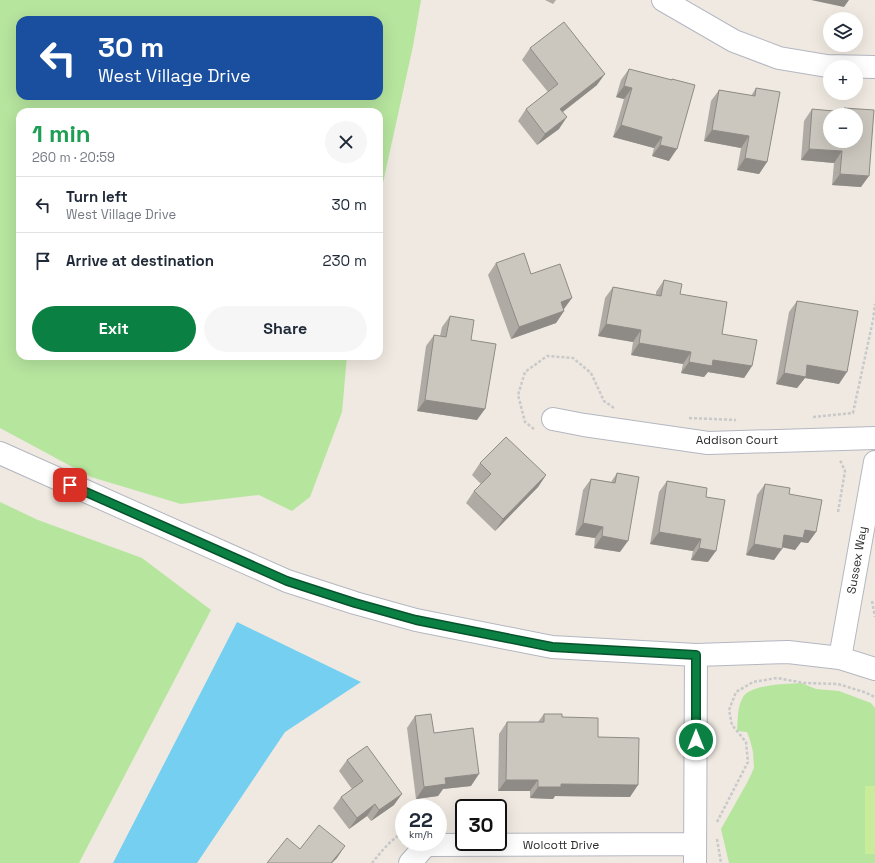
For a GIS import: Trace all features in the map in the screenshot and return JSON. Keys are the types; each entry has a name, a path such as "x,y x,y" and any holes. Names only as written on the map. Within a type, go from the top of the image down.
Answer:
{"street":[{"path":"663,0 734,40 779,58 827,66 875,67"},
{"name":"Addison Court","path":"553,419 708,443 875,438"},
{"path":"0,453 287,581 355,603 416,620 552,647 696,655 788,652 840,658 875,669"},
{"name":"Sussex Way","path":"840,658 875,462"},
{"path":"695,854 696,655"},
{"name":"Wolcott Drive","path":"410,863 426,845 695,854"}],"path":[{"path":"872,601 875,617"},
{"path":"715,826 748,762 746,742 732,725 729,710 736,692 752,682 777,678 804,684 838,684 875,696"},
{"path":"716,833 721,863"},
{"path":"372,863 381,851 395,839"}],"green space":[{"path":"0,0 421,0 413,46 383,183 383,108 16,108 16,360 347,360 342,412 310,497 292,511 259,495 181,504 91,477 0,428"},
{"path":"0,502 38,520 142,558 211,610 79,863 0,863"},
{"path":"801,683 816,689 839,691 871,703 875,708 875,863 729,863 721,829 754,768 753,752 747,732 737,731 738,714 741,701 747,693 753,689 779,684"},
{"path":"865,786 875,786 875,854 865,854"}],"water":[{"path":"237,622 361,682 285,732 197,863 113,863"}],"building":[{"path":"564,22 605,74 560,109 567,117 545,134 526,109 558,84 530,48"},
{"path":"629,69 695,85 677,149 660,145 662,137 621,125 632,88 624,86"},
{"path":"756,88 780,92 767,162 745,158 749,136 712,130 719,90 755,96"},
{"path":"812,109 823,110 823,148 863,148 863,109 874,110 869,176 840,174 842,151 809,149"},
{"path":"524,253 531,274 560,264 572,298 561,302 564,311 519,327 496,263"},
{"path":"664,280 682,284 680,294 727,302 722,334 757,340 752,366 713,360 712,366 689,362 691,352 639,343 641,330 606,324 613,287 661,296"},
{"path":"797,301 858,311 847,372 807,365 806,377 784,373"},
{"path":"450,316 474,320 471,340 496,344 485,409 425,400 434,335 446,337"},
{"path":"506,437 546,475 503,519 474,491 491,474 480,463"},
{"path":"617,473 639,477 628,541 602,536 603,527 583,523 591,479 615,483"},
{"path":"667,481 707,488 706,497 725,500 716,551 699,548 701,539 659,532"},
{"path":"765,484 790,488 789,494 822,500 816,532 805,530 803,538 784,535 782,549 754,544"},
{"path":"431,714 434,733 473,728 479,774 445,778 446,784 424,787 415,716"},
{"path":"544,714 562,714 562,717 598,718 598,737 639,738 638,785 561,784 561,787 538,787 538,780 506,780 507,722 544,722"},
{"path":"367,746 402,794 379,810 375,804 357,818 341,797 363,781 347,760"},
{"path":"319,825 345,846 331,863 267,863 287,838 300,849"}],"route":[{"path":"70,485 287,581 355,603 416,620 552,647 696,655 696,740"}]}
